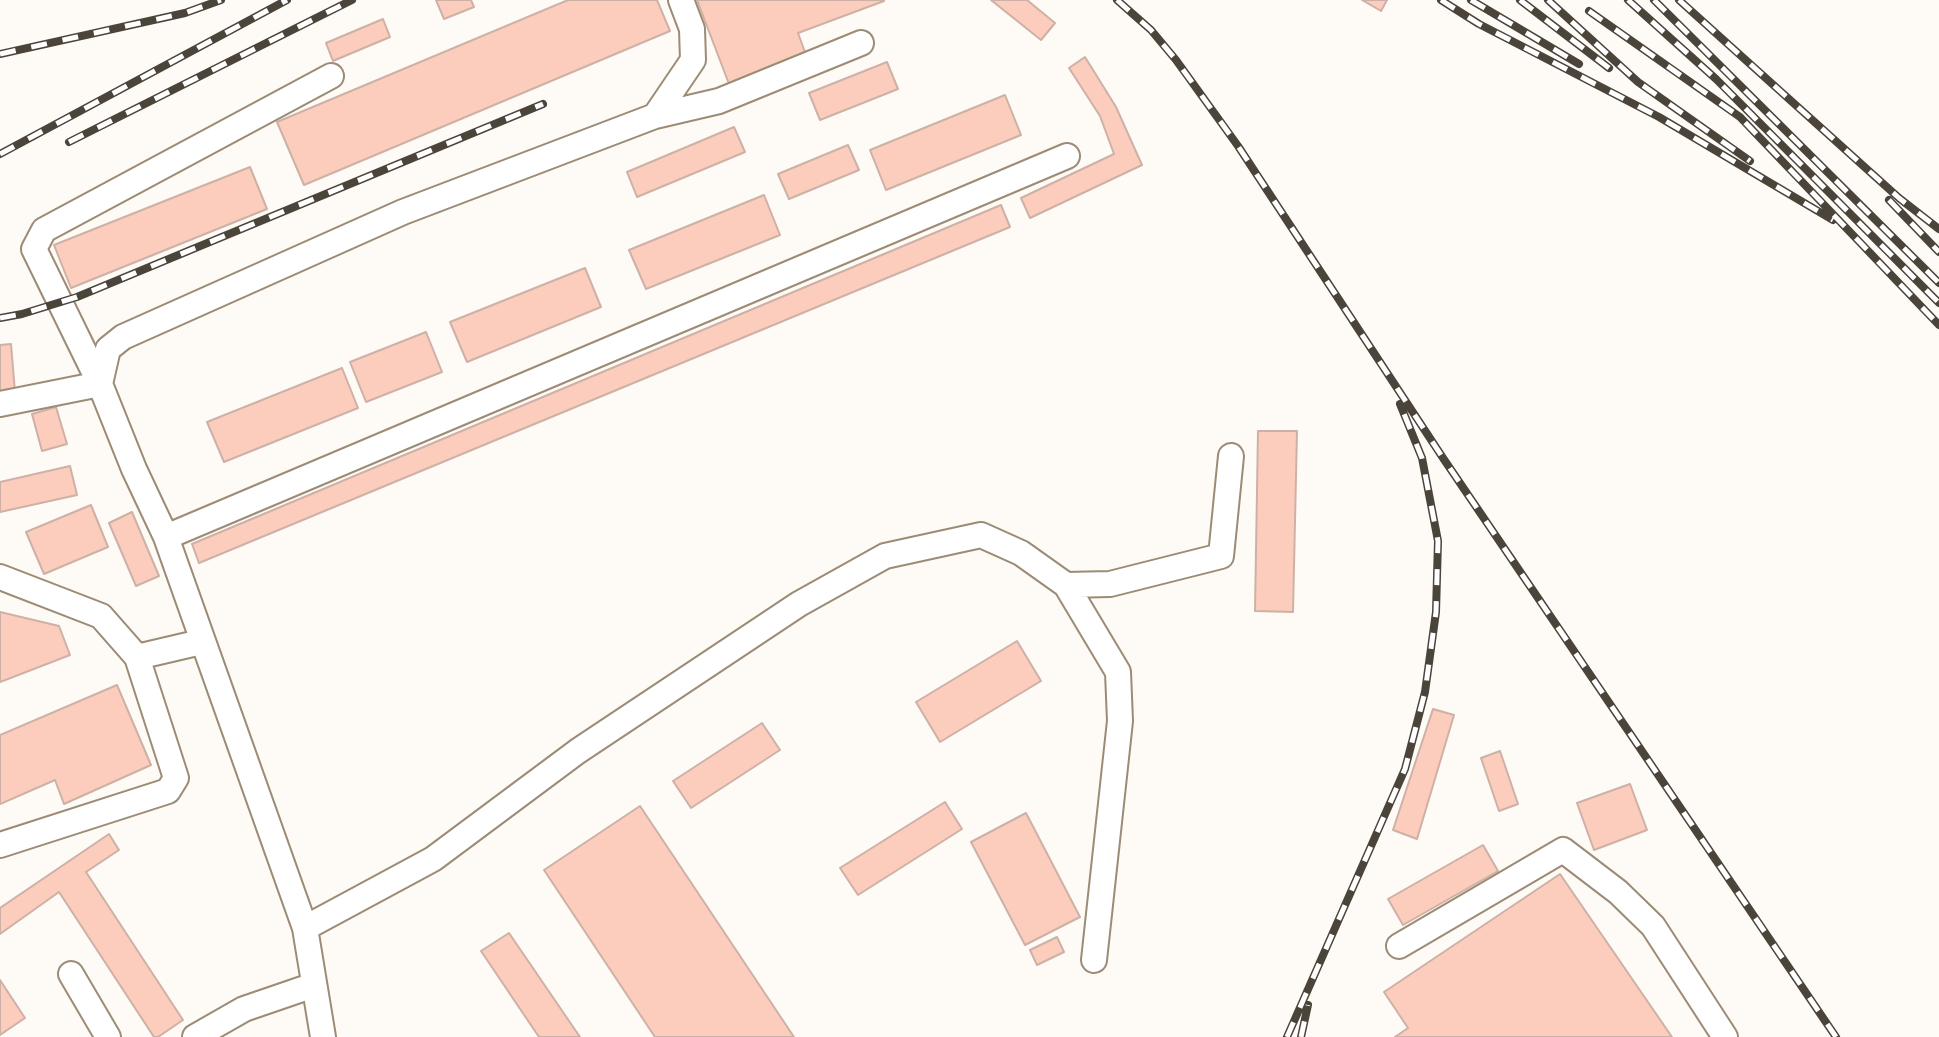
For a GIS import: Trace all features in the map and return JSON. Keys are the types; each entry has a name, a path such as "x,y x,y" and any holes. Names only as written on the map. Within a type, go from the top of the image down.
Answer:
{"lane":[{"path":"655,116 694,60 692,29 681,0"},
{"path":"100,384 108,349 123,337 403,212 655,116 719,101 860,43"},
{"path":"323,1037 305,928 201,642 166,537 134,470 100,384 34,249 44,230 331,76"},
{"path":"166,537 1067,156"},
{"path":"0,404 100,384"},
{"path":"1066,585 1110,584 1221,556 1231,456"},
{"path":"305,928 433,859 589,744 799,604 886,556 981,535 1021,553 1066,585 1118,672 1120,722 1094,960"},
{"path":"0,577 101,616 136,657 176,778 168,791 0,845"},
{"path":"136,657 201,642"},
{"path":"1399,946 1563,850 1618,892 1653,926 1725,1037"},
{"path":"71,974 108,1037"},
{"path":"195,1037 244,1009 314,985"}],"building":[{"path":"436,0 471,0 474,7 444,19"},
{"path":"568,0 657,0 670,31 304,185 277,122"},
{"path":"697,0 884,1 798,33 806,55 729,84"},
{"path":"991,0 1027,0 1055,23 1041,40"},
{"path":"1362,0 1387,0 1381,11"},
{"path":"383,19 390,37 333,61 326,43"},
{"path":"1085,57 1116,107 1142,165 1030,218 1021,198 1114,154 1100,116 1069,68"},
{"path":"887,62 898,89 820,120 809,93"},
{"path":"1005,95 1021,135 886,190 870,150"},
{"path":"734,127 745,152 637,197 627,172"},
{"path":"848,145 859,170 789,199 778,174"},
{"path":"250,167 267,209 71,288 54,245"},
{"path":"764,195 780,235 646,289 629,250"},
{"path":"1001,205 1010,227 199,563 192,544"},
{"path":"585,268 601,307 467,362 450,322"},
{"path":"426,332 442,372 366,402 350,362"},
{"path":"11,344 15,392 0,394 0,345"},
{"path":"342,368 358,408 224,462 207,422"},
{"path":"56,407 67,444 42,451 32,414"},
{"path":"1258,431 1297,431 1293,612 1255,611"},
{"path":"70,466 77,495 0,512 0,482"},
{"path":"91,505 108,547 44,574 26,532"},
{"path":"132,512 159,576 136,586 109,523"},
{"path":"0,612 59,626 70,655 0,682"},
{"path":"1017,641 1041,681 940,742 916,702"},
{"path":"117,685 151,765 64,804 55,780 0,804 0,735"},
{"path":"1433,709 1454,715 1417,839 1393,830"},
{"path":"762,723 780,750 691,808 673,781"},
{"path":"1500,751 1518,804 1499,811 1481,758"},
{"path":"1630,784 1647,830 1594,850 1577,803"},
{"path":"945,802 962,829 858,895 840,868"},
{"path":"640,806 794,1037 655,1037 544,870"},
{"path":"1026,813 1080,917 1025,945 971,842"},
{"path":"109,834 119,850 86,872 183,1020 158,1037 154,1037 59,892 0,934 0,908"},
{"path":"1483,845 1498,871 1403,925 1388,899"},
{"path":"1560,874 1672,1037 1395,1037 1408,1028 1384,992"},
{"path":"509,933 580,1037 539,1037 481,951"},
{"path":"1057,937 1064,952 1037,965 1030,950"},
{"path":"0,980 25,1018 0,1035"}],"railway":[{"path":"0,54 185,13 221,0"},
{"path":"0,154 287,0"},
{"path":"69,142 352,0"},
{"path":"1117,0 1151,30 1176,60 1238,146 1443,458 1836,1037"},
{"path":"1441,0 1479,24 1659,117 1833,220"},
{"path":"1471,0 1579,64"},
{"path":"1520,0 1609,68"},
{"path":"1548,0 1638,82 1750,161"},
{"path":"1628,0 1716,79 1939,303"},
{"path":"1654,0 1939,283"},
{"path":"1679,0 1899,198 1939,229"},
{"path":"1589,11 1740,117 1939,325"},
{"path":"0,318 77,297 543,104"},
{"path":"1889,200 1939,252"},
{"path":"1287,1037 1405,769 1425,692 1436,612 1438,541 1422,458 1400,404"},
{"path":"1301,1037 1308,1005"}]}
